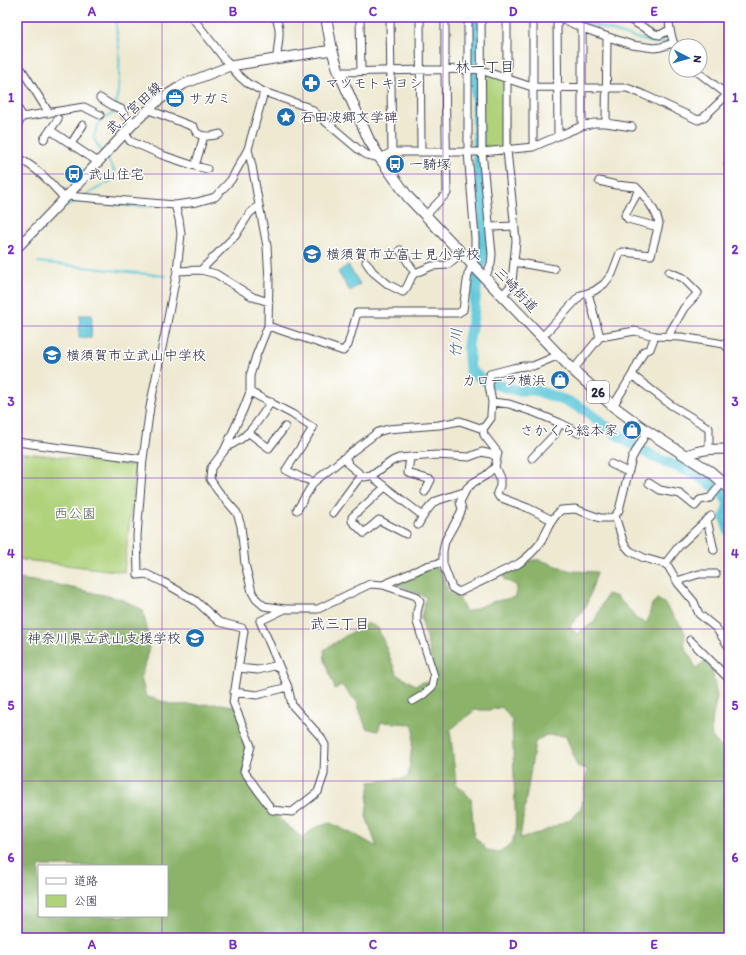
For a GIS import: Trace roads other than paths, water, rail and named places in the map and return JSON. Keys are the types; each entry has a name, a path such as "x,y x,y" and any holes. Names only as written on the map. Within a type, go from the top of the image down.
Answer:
{"main road":[{"name":"三崎街道","path":"326,17 332,50 339,72 370,140 380,158 408,197 573,370 613,406 647,431 712,472 726,485"},
{"name":"武上宮田線","path":"17,248 134,123 159,100 184,84 230,66 332,50"},
{"path":"686,455 694,451 709,448 729,449"}],"street":[{"path":"192,17 230,66 247,83 264,92 307,107 366,155 380,158 392,152 482,152 507,150 533,147 582,126 594,123 606,123 632,127"},
{"path":"275,17 279,29 277,58"},
{"path":"360,17 361,71"},
{"path":"390,17 392,152"},
{"path":"420,17 421,152"},
{"path":"425,216 447,193 445,17"},
{"path":"268,326 343,351 348,345 357,313 458,313 463,310 468,274 473,264 475,251 468,152 468,17"},
{"path":"481,17 482,152 492,254 491,264 484,277"},
{"path":"502,295 510,287 512,282 516,241 516,226 507,150 507,17"},
{"path":"532,17 533,147"},
{"path":"558,136 558,17 582,28 632,45 654,48 668,46"},
{"path":"625,17 655,34 660,35 669,30"},
{"path":"669,17 669,30 672,38"},
{"path":"582,28 582,126"},
{"path":"606,123 607,37"},
{"path":"339,72 468,69 481,70 532,87 627,88 698,120 703,118 728,95 705,78"},
{"path":"17,73 22,70 49,113"},
{"path":"17,158 35,168 66,197 175,205 197,202 215,197 231,180 248,149 264,92"},
{"path":"100,98 117,108 134,123"},
{"path":"17,107 23,117"},
{"path":"17,126 22,117 84,107 100,115"},
{"path":"148,110 194,127 197,133 204,136 220,134"},
{"path":"44,139 58,119"},
{"path":"71,144 83,125"},
{"path":"50,130 71,144 102,157"},
{"path":"125,132 130,141 162,155 207,169"},
{"path":"195,166 204,136"},
{"path":"248,149 268,246 268,326 250,376 250,392 224,451 211,468 210,479 237,513 241,526 245,564 252,592 256,599 264,606 285,609 318,609 370,584 383,584 416,596 420,601 417,612 417,622 434,676 432,687 413,701"},
{"path":"542,337 581,295 594,291 604,284 612,274 620,253 651,255 658,227 658,218 639,190 636,187 616,185 599,181"},
{"path":"639,190 625,215 628,219 658,227"},
{"path":"175,205 181,234 177,271 150,407 143,459 136,536 138,575 146,574 163,582 196,601 220,622 242,628 244,631 233,702 250,746 244,771 272,810 292,812 318,792 324,774 324,745 320,736 292,705 288,687 260,621 285,609"},
{"path":"201,270 236,235 249,214 259,205"},
{"path":"490,227 516,226"},
{"path":"400,250 415,273"},
{"path":"366,262 373,272 389,285 403,292 415,273 432,266 447,265 462,254"},
{"path":"514,262 554,269"},
{"path":"177,271 201,270 216,274 253,297 269,302"},
{"path":"668,336 684,308 698,293 683,278 669,272"},
{"path":"588,293 600,337"},
{"path":"573,370 600,337 636,331 655,336 681,337 724,344 729,349"},
{"path":"613,406 632,375 644,351 650,349 655,336"},
{"path":"552,520 528,508 499,497 497,493 500,486 500,478 495,467 498,453 484,435 483,429 491,418 492,402 489,386 490,374 513,368 533,366 559,355"},
{"path":"632,375 672,405 709,428 709,448"},
{"path":"250,392 271,402 313,428 286,470 314,482"},
{"path":"226,447 240,440 249,433 271,402"},
{"path":"492,402 509,404 536,413 560,423 578,433"},
{"path":"297,510 314,482 344,457 378,432 383,430 439,425 460,421 483,429"},
{"path":"532,458 555,434 560,423"},
{"path":"249,433 269,448 285,427"},
{"path":"495,467 485,476 466,488 460,502 462,509 445,541 443,564 452,588 459,592 518,564 526,558 540,543 552,520 561,510 575,509 600,518 610,518 615,516 619,510 632,458 647,431"},
{"path":"17,442 143,459"},
{"path":"344,457 349,464 364,477 371,476 392,461 399,458 436,455 469,457 482,452 492,454 497,457"},
{"path":"410,457 408,472 430,480 426,492"},
{"path":"612,464 628,472"},
{"path":"333,513 361,475"},
{"path":"371,476 423,516"},
{"path":"649,483 660,490 680,494 695,506 700,500 710,498 726,485"},
{"path":"385,487 352,517 352,521 364,533 379,520 406,534"},
{"path":"418,525 433,503 464,492"},
{"path":"615,516 624,544 630,551 644,558 665,564 694,602 699,614 716,628 729,647"},
{"path":"665,564 679,546 709,518 714,550"},
{"path":"383,584 427,566 440,563 443,564"},
{"path":"677,581 699,574 716,574"},
{"path":"690,640 729,679"},
{"path":"238,668 258,670 278,665"},
{"path":"234,692 257,695 288,687"}],"water":[{"path":"348,265 360,284 350,291 338,272"},
{"path":"80,315 92,315 91,338 79,338"}],"waterway":[{"path":"103,153 96,144 94,137 101,119 114,113 116,105 119,64 116,17"},
{"name":"竹川","path":"474,17 479,169 483,219 483,254 477,283 468,345 470,370 482,379 495,384 516,390 535,390 569,402 585,410 616,434 652,456 697,475 722,493 729,503 725,518 729,531"},
{"path":"575,17 582,21 653,43 668,41"},
{"path":"86,195 111,181 114,170 106,157"},
{"path":"62,208 79,200"},
{"path":"77,202 96,202 154,207"},
{"path":"17,256 57,213"},
{"path":"38,262 166,276"}],"place":[{"name":"マツモトキヨシ","path":"311,83"},
{"name":"サガミ","path":"175,98"},
{"name":"石田波郷文学碑","path":"286,117"},
{"name":"一騎塚","path":"395,164"},
{"name":"武山住宅","path":"74,174"},
{"name":"横須賀市立富士見小学校","path":"312,254"},
{"name":"横須賀市立武山中学校","path":"52,355"},
{"name":"カローラ横浜","path":"560,380"},
{"name":"さかくら総本家","path":"632,430"},
{"name":"神奈川県立武山支援学校","path":"195,638"}],"district":[{"name":"林一丁目","path":"485,67"},
{"name":"武三丁目","path":"340,624"}],"park label":[{"name":"西公園","path":"75,513"}]}
